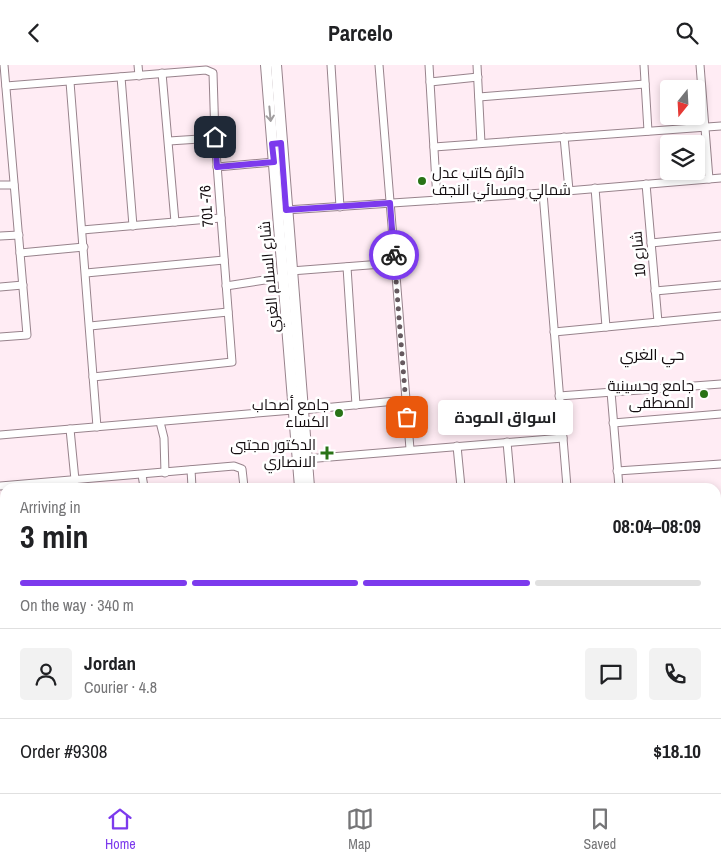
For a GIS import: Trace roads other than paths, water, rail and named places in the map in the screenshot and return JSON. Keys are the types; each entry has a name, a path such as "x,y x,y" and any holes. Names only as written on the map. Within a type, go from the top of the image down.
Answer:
{"main road":[{"name":"شارع السلام الغري","path":"266,65 286,210 287,274"},
{"name":"شارع السلام الغري","path":"276,65 277,143 274,162 291,319 300,483"},
{"name":"شارع السلام الغري","path":"297,410 309,483"}],"street":[{"path":"0,337 27,335 4,65"},
{"path":"138,65 138,75"},
{"path":"331,65 340,207"},
{"path":"379,65 410,449"},
{"path":"429,65 437,200"},
{"path":"477,65 482,143"},
{"path":"644,65 648,131"},
{"path":"700,65 709,179"},
{"name":"701 -76","path":"93,377 232,362 215,137 213,73 209,70 162,73"},
{"path":"6,87 162,73 175,222"},
{"path":"121,77 133,226"},
{"path":"430,82 478,77"},
{"path":"70,82 97,427"},
{"path":"479,97 645,84"},
{"path":"434,147 721,126"},
{"path":"169,141 215,137"},
{"path":"564,137 569,190"},
{"path":"217,167 274,162"},
{"path":"286,210 542,193 721,178"},
{"name":"شارع 10","path":"646,184 658,322"},
{"path":"0,185 14,185"},
{"path":"595,188 606,327"},
{"path":"542,193 567,483"},
{"path":"82,230 221,218"},
{"path":"0,236 18,235"},
{"path":"651,243 721,236"},
{"path":"20,253 84,247"},
{"path":"86,273 224,260"},
{"path":"226,286 287,274 395,263"},
{"path":"347,267 356,405"},
{"path":"0,287 23,285"},
{"path":"655,291 721,285"},
{"path":"90,326 228,312"},
{"path":"554,332 721,316"},
{"path":"559,396 721,384"},
{"path":"610,392 618,483"},
{"path":"0,435 406,400"},
{"path":"613,423 721,414"},
{"path":"160,422 164,438 165,473"},
{"path":"70,429 75,480"},
{"path":"306,459 563,438"},
{"path":"507,442 511,483"},
{"path":"457,446 460,483"},
{"path":"617,471 721,464"},
{"path":"58,483 239,466 243,474 244,483"},
{"path":"191,470 192,483"},
{"path":"142,475 143,483"},
{"path":"93,479 94,483"}],"place":[{"name":"دائرة كاتب عدل شمالي ومسائي النجف","path":"422,181"},
{"name":"جامع وحسينية المصطفى","path":"704,394"},
{"name":"جامع أصحاب الكساء","path":"339,413"},
{"name":"اسواق المودة","path":"407,417"},
{"name":"الدكتور مجتبى الانصاري","path":"327,453"}],"district":[{"name":"حي الغري","path":"652,354"}]}
